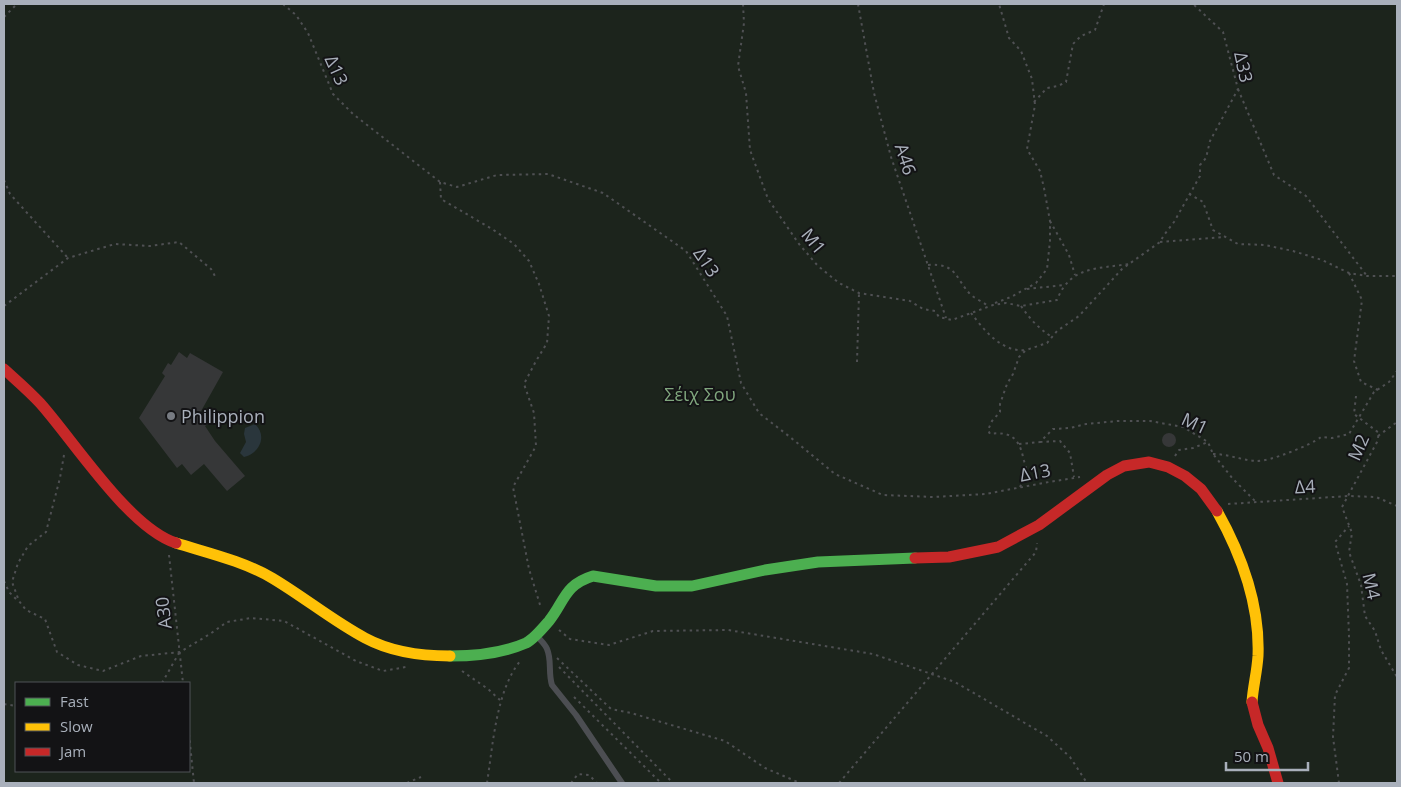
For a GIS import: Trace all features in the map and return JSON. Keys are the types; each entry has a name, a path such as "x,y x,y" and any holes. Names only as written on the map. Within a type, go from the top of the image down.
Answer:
{"street":[{"path":"4,369 40,403 109,487 138,519 167,540 235,561 270,578 366,638 398,651 435,656 474,655 494,652 528,642 548,621 567,591 583,579 593,576 656,586 692,586 765,570 818,562 949,557 998,546 1039,525 1106,475 1124,466 1149,462 1168,467 1185,476 1201,489 1214,506 1237,552 1248,584 1256,621 1258,656 1252,701 1258,725 1268,748 1278,783"}],"lane":[{"path":"537,634 547,648 550,658 550,680 552,685 576,715 622,783"}],"path":[{"path":"4,17 17,4"},
{"name":"Δ13","path":"283,4 296,15 308,33 333,94 353,114 440,182 457,187 497,175 548,174 603,193 686,251 727,316 741,383 758,413 835,474 883,495 932,497 986,494 1082,477"},
{"name":"Μ1","path":"742,4 744,23 738,66 746,93 750,150 768,199 818,266 839,283 859,293 910,301 923,309 935,311 939,317 946,318"},
{"name":"Α46","path":"858,4 874,93 891,157 946,318"},
{"path":"946,318 952,320 989,306 1036,283 1047,269 1050,221 1040,171 1027,149 1034,102 1032,79 1021,51 1009,38 999,4"},
{"path":"1034,102 1047,88 1066,82 1073,44 1081,36 1095,30 1104,4"},
{"name":"Δ33","path":"1160,242 1174,222 1200,176 1200,166 1206,158 1210,141 1238,89 1223,32 1192,4"},
{"path":"1238,89 1274,174 1306,196 1368,276"},
{"path":"4,180 10,194 68,258"},
{"path":"440,182 441,199 492,228 514,244 529,261 540,284 549,316 547,343 524,384 534,413 536,446 513,487 529,569 537,599 548,621 570,639 609,645 653,631 728,630 873,654 955,682 1047,736 1070,756 1087,783"},
{"path":"1189,194 1202,202 1213,230 1238,244 1265,245 1315,258 1349,273 1368,276 1397,276"},
{"path":"1050,221 1069,255 1075,275"},
{"path":"971,313 987,333 1008,348 1018,351 1026,350 1046,343 1057,331 1079,316 1122,269 1160,242 1225,237"},
{"path":"4,306 68,258 114,244 150,246 179,242 211,269 216,278"},
{"path":"928,266 941,264 956,273 971,295 989,306 1006,303 1021,306 1057,300 1069,279 1079,273 1128,264"},
{"path":"1349,273 1362,300 1354,361 1361,382 1378,390"},
{"path":"1024,289 1066,284"},
{"path":"857,362 859,293"},
{"path":"1021,306 1040,329 1052,336"},
{"path":"1020,488 1026,471 1019,444 1009,434 1000,432 990,434 988,430 992,421 1000,412 1000,404 1007,384 1019,358 1026,350"},
{"name":"Μ2","path":"1348,496 1377,442 1379,433 1358,419 1374,392 1389,382 1397,370"},
{"path":"1213,454 1226,454 1257,462 1267,461 1312,444 1321,437 1332,438 1349,434 1358,419 1354,414 1356,396"},
{"name":"Μ1","path":"1019,444 1040,442 1053,429 1117,421 1150,421 1183,427 1208,442 1213,454 1233,479 1256,502"},
{"path":"1378,436 1397,422"},
{"path":"1040,442 1060,441 1070,452 1074,478"},
{"path":"1168,467 1179,450 1193,448 1208,442"},
{"path":"26,610 19,601 12,582 18,562 28,546 46,532 60,478 64,450"},
{"name":"Δ4","path":"1214,506 1348,496 1376,497 1397,506"},
{"name":"M4","path":"1348,496 1342,507 1352,533 1349,552 1361,585 1365,616 1375,631 1381,650 1397,677"},
{"path":"839,783 1036,552 1039,525"},
{"path":"1339,783 1333,737 1335,696 1349,668 1349,636 1347,584 1335,542 1349,526"},
{"name":"Α30","path":"167,540 183,682"},
{"path":"4,581 9,592 26,610 45,619 57,652 78,665 103,671 141,656 180,652 227,622 250,618 284,621 356,661 383,671 406,666"},
{"path":"547,648 611,709 725,741 765,768 800,783"},
{"path":"163,682 180,652"},
{"path":"487,783 501,702 512,670 524,656"},
{"path":"550,658 673,783"},
{"path":"458,669 488,689 501,702"},
{"path":"571,694 661,783"},
{"path":"190,744 194,783"},
{"path":"571,783 578,774 589,775 597,783"},
{"path":"407,783 421,777"}],"green space":[{"name":"Σέιχ Σου","path":"4,4 1397,4 1397,783 4,783"}],"shaded area":[{"path":"255,424 261,434 260,444 254,452 244,457 240,453 246,442 245,428"}],"building":[{"name":"Philippion","path":"179,352 187,358 190,353 223,372 200,413 208,424 205,426 215,441 245,476 227,491 204,464 191,475 182,464 177,468 139,418 165,376 162,373 168,363 171,365"},
{"path":"1169,433 1174,435 1176,440 1174,445 1169,447 1164,445 1162,440 1164,435"}],"traffic: fast":[{"path":"450,656 489,653 526,643 549,621 566,594 576,584 593,576 656,586 692,586 765,570 818,562 915,558"}],"traffic: slow":[{"path":"1217,511 1241,563 1256,618 1258,656 1252,702"},
{"path":"176,543 225,558 261,572 284,585 341,624 375,643 407,652 450,656"}],"traffic: jam":[{"path":"4,369 40,403 121,502 158,534 176,543"},
{"path":"915,558 949,557 998,547 1039,525 1107,475 1124,466 1149,462 1168,467 1185,476 1201,489 1217,511"},
{"path":"1252,702 1278,783"}],"place":[{"name":"Philippion","path":"171,416"}]}
